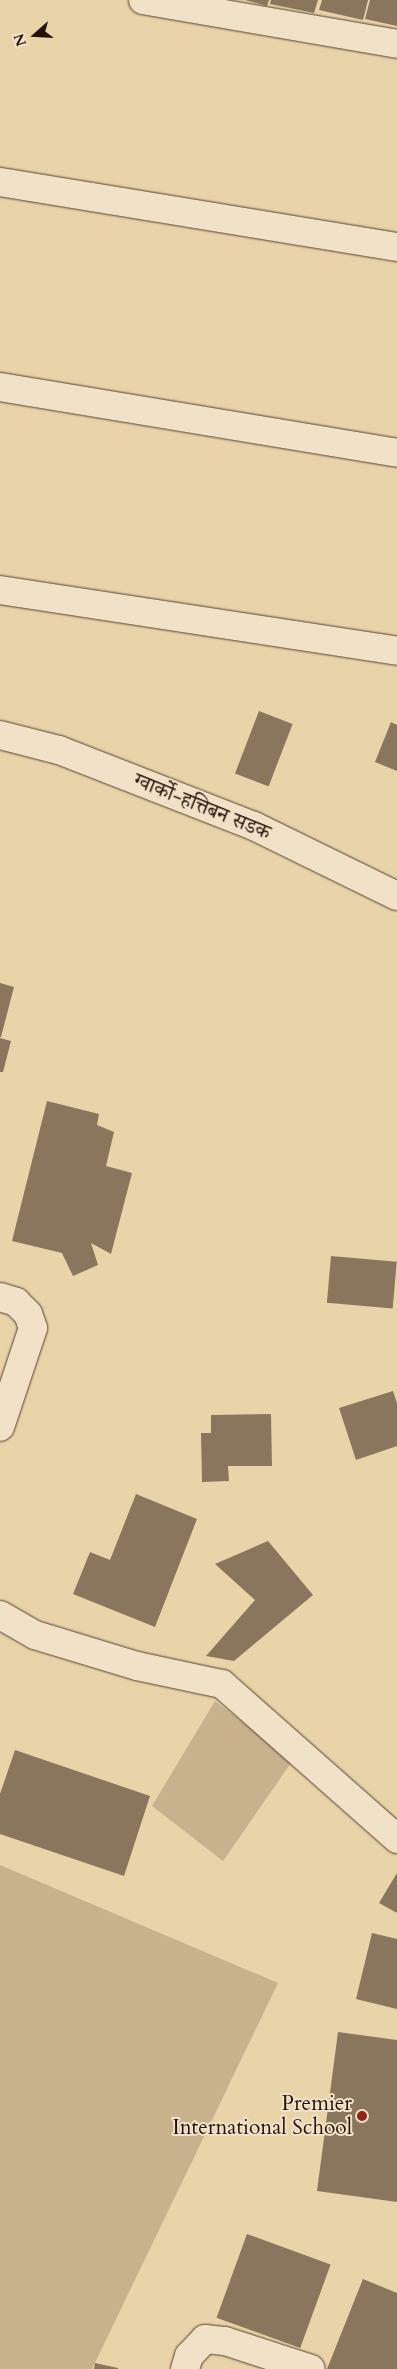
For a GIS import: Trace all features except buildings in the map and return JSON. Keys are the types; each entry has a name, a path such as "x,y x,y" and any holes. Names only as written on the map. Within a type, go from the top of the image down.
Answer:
{"street":[{"path":"143,0 397,44"},
{"path":"0,182 397,247"},
{"path":"0,387 397,453"},
{"path":"0,590 397,651"},
{"name":"ग्वार्को-हत्तिबन सडक","path":"0,735 59,750 254,826 397,896"},
{"path":"0,1297 16,1302 28,1314 33,1328 0,1427"},
{"path":"0,1615 35,1635 137,1666 222,1684 394,1830"},
{"path":"185,2369 190,2356 205,2339 225,2341 311,2369"}],"shaded area":[{"path":"215,1701 293,1760 223,1861 152,1806"},
{"path":"0,1865 278,1983 92,2369 0,2369"}],"place":[{"name":"Premier International School","path":"362,2116"}]}
